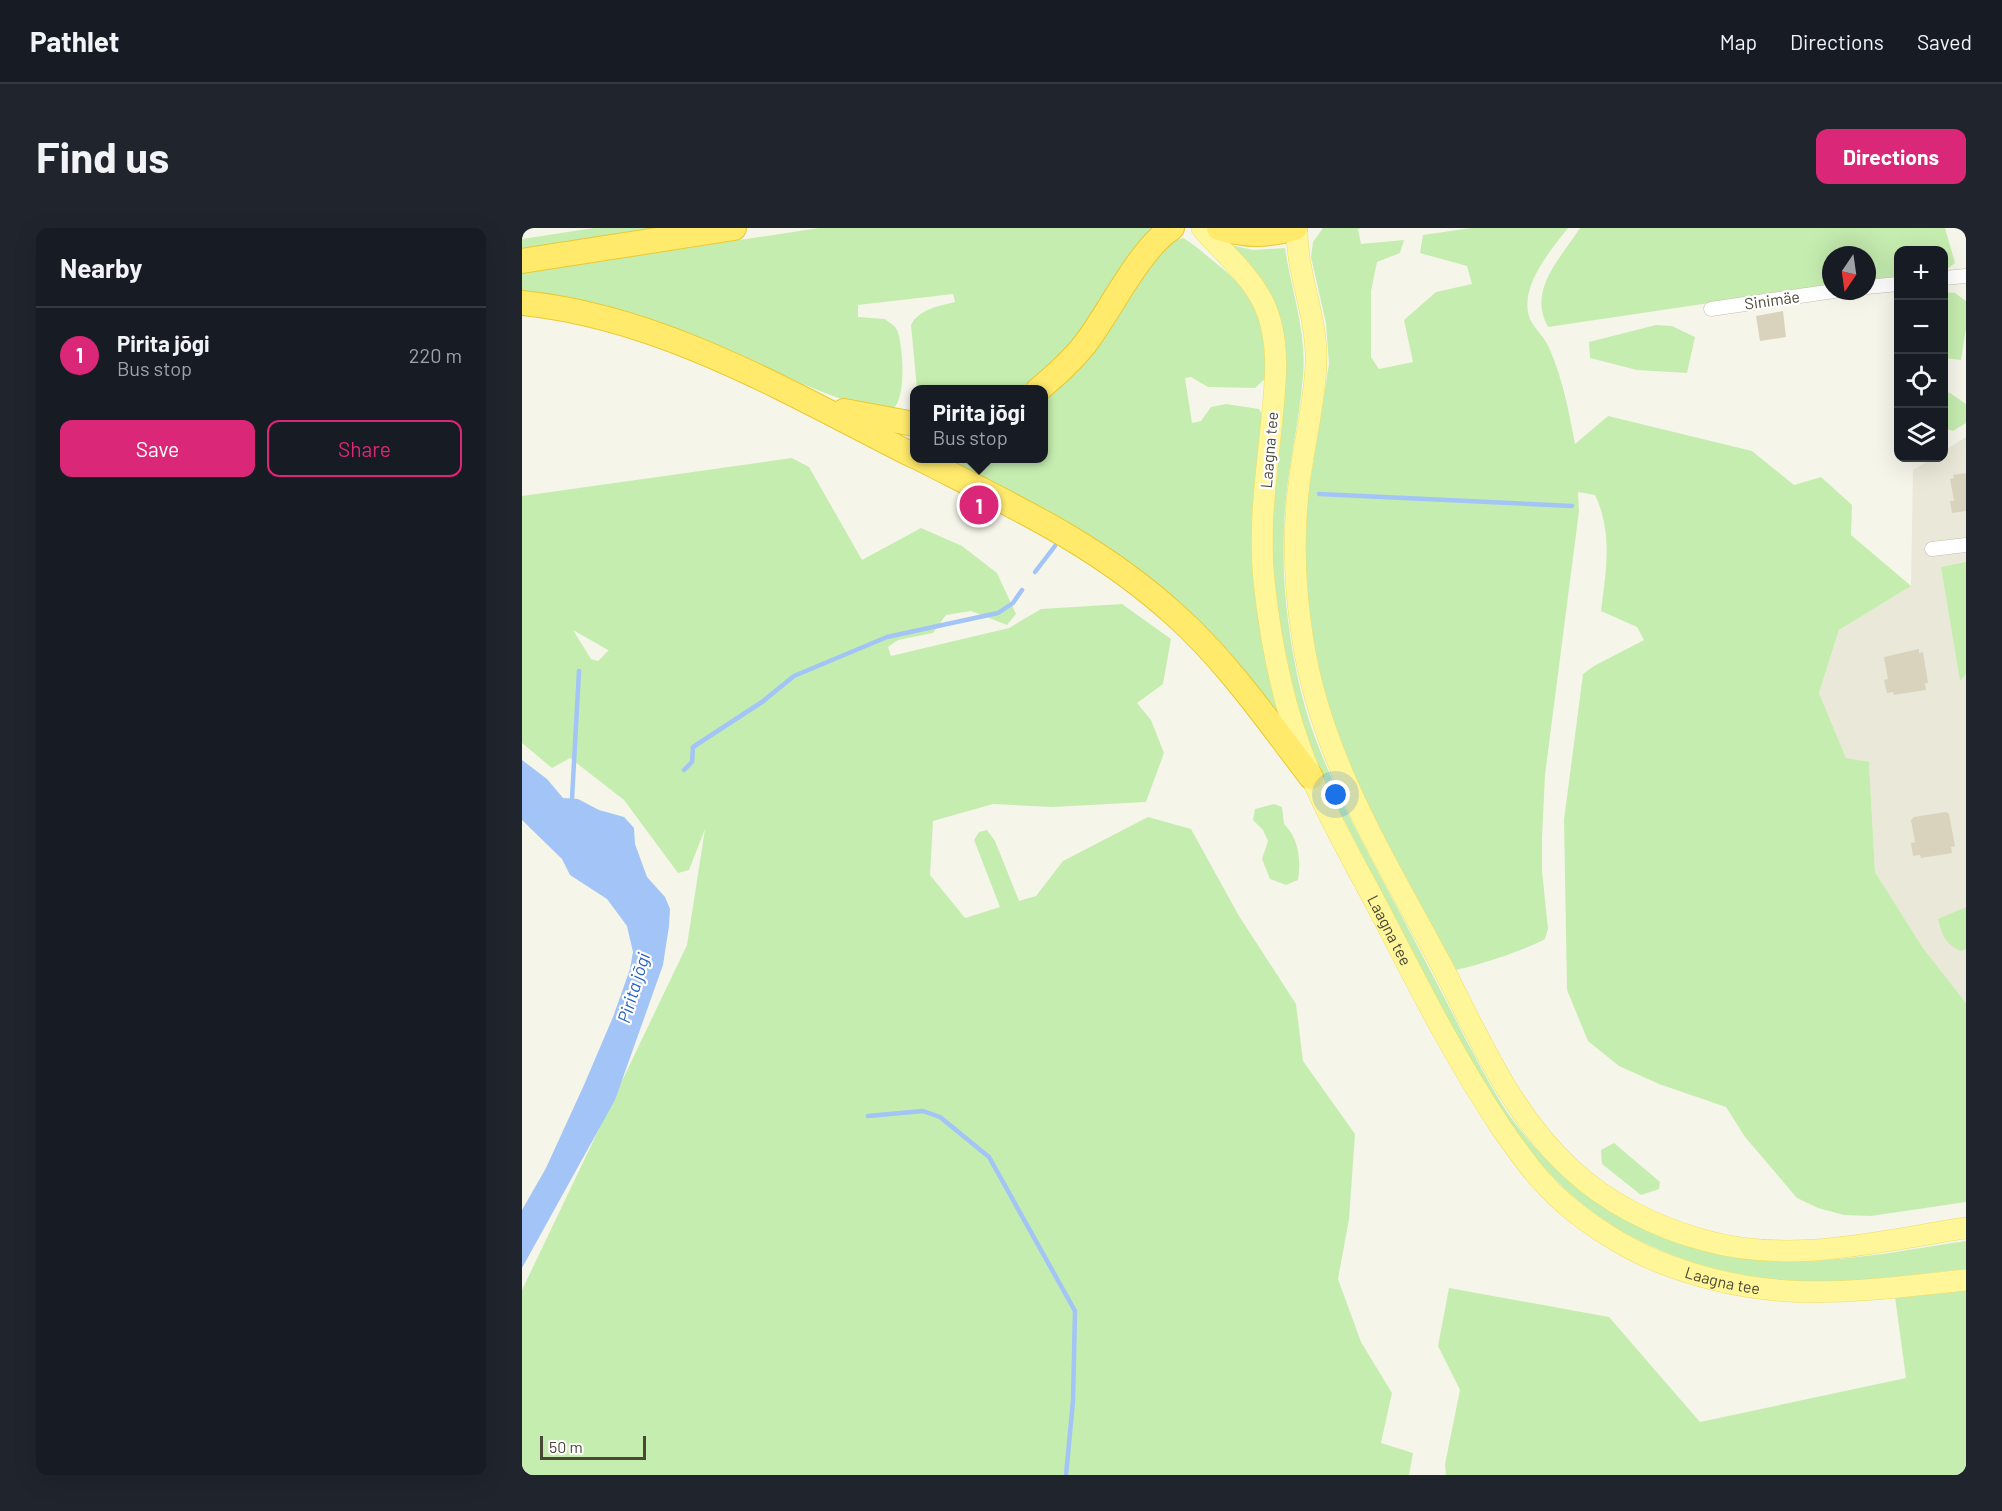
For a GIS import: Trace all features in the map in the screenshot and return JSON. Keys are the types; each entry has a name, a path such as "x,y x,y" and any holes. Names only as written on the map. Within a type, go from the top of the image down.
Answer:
{"highway":[{"path":"522,261 734,228"},
{"path":"1044,385 1086,344 1158,239 1172,228"},
{"path":"1219,228 1243,235 1271,235 1296,228"},
{"path":"522,303 551,306 612,320 667,338 801,399 910,454"},
{"path":"801,399 858,415 910,423"},
{"path":"927,463 1060,530 1120,570 1174,614 1219,659 1311,777"}],"main road":[{"name":"Laagna tee","path":"1202,228 1255,288 1271,325 1276,376 1263,514 1263,577 1272,639 1288,707 1311,777 1451,1048 1518,1152 1566,1206 1622,1243 1653,1259 1708,1278 1754,1288 1802,1294 1838,1293 1966,1280"},
{"name":"Laagna tee","path":"1296,228 1297,251 1310,311 1317,359 1300,476 1293,568 1310,677 1336,757 1358,808 1505,1088 1536,1132 1572,1171 1642,1217 1704,1241 1744,1250 1801,1252 1966,1228"}],"street":[{"path":"1948,278 1966,276"},
{"path":"1876,286 1894,284"},
{"name":"Sinimäe","path":"1711,309 1822,293"},
{"path":"1932,549 1966,545"}],"shaded area":[{"path":"1966,437 1966,1003 1923,948 1875,872 1869,763 1846,758 1819,693 1839,630 1911,586 1913,470 1926,462 1948,462 1948,448"}],"green space":[{"path":"594,228 673,228 522,251 522,239"},
{"path":"819,228 1158,228 1113,293 1075,340 1056,361 1024,385 917,385 911,325 924,312 955,302 953,294 858,305 858,317 885,319 898,332 902,381 895,407 875,407 830,395 720,346 647,320 573,300 522,291 522,273"},
{"path":"1323,228 1361,228 1358,229 1361,244 1404,240 1400,253 1377,262 1371,291 1371,357 1379,369 1413,362 1404,320 1436,292 1472,284 1467,266 1420,253 1423,235 1471,228 1568,228 1538,270 1528,295 1527,307 1530,319 1546,342 1555,361 1575,444 1608,416 1752,451 1794,485 1821,477 1852,505 1851,535 1911,586 1839,630 1819,693 1846,758 1869,762 1875,872 1923,948 1966,1003 1966,1202 1871,1216 1844,1215 1818,1208 1797,1198 1745,1137 1726,1107 1659,1084 1619,1066 1588,1041 1567,990 1564,820 1583,674 1644,640 1637,627 1601,611 1607,552 1604,523 1595,495 1578,492 1579,511 1545,775 1542,871 1548,929 1545,939 1537,943 1487,962 1454,970 1377,827 1336,734 1320,681 1310,627 1305,571 1307,501 1329,364 1326,323 1311,257 1313,242"},
{"path":"1580,228 1945,228 1955,263 1948,268 1948,246 1894,246 1894,278 1876,280 1876,246 1822,246 1822,286 1548,327 1541,300 1544,287 1556,263"},
{"path":"1183,238 1231,276 1251,301 1262,328 1267,377 1255,388 1208,387 1191,377 1185,378 1192,423 1201,421 1211,407 1226,404 1259,409 1263,417 1254,508 1287,731 1221,648 944,463 1048,463 1048,388 1160,251 1173,241"},
{"path":"1222,243 1253,250 1285,248 1298,311 1304,359 1287,493 1284,569 1286,603 1294,656 1311,726 1337,791 1360,838 1493,1090 1512,1119 1540,1152 1570,1181 1603,1206 1639,1226 1677,1242 1717,1253 1759,1260 1802,1261 1864,1256 1966,1241 1966,1269 1870,1279 1812,1282 1778,1280 1711,1268 1647,1244 1617,1228 1589,1209 1551,1175 1508,1123 1479,1080 1310,750 1283,661 1268,547 1282,330 1276,306 1261,285"},
{"path":"1948,292 1955,293 1966,301 1966,328 1961,360 1948,358"},
{"path":"1656,325 1672,326 1695,337 1687,373 1637,370 1590,358 1589,342"},
{"path":"1948,393 1966,404 1966,423 1953,431 1948,429"},
{"path":"792,458 809,467 862,560 921,528 962,546 997,573 1016,614 1007,625 971,611 946,615 933,633 898,640 888,647 891,656 1009,628 1041,609 1122,604 1171,639 1163,684 1137,703 1151,720 1164,753 1146,802 1052,807 993,804 933,821 930,875 965,918 1000,907 974,840 979,832 987,830 995,841 1019,901 1036,896 1063,861 1148,817 1191,829 1239,916 1296,1004 1303,1061 1355,1134 1349,1219 1338,1279 1361,1342 1392,1393 1381,1443 1413,1453 1409,1475 522,1475 522,1290 687,945 705,829 689,870 678,873 624,800 570,758 552,768 522,743 522,496","holes":["573,630 608,650 598,661 591,659"]},
{"path":"1966,562 1966,674 1960,681 1941,567"},
{"path":"1274,804 1282,807 1284,824 1293,836 1298,850 1298,880 1286,885 1270,879 1262,859 1268,841 1263,830 1253,820 1255,809"},
{"path":"1966,907 1966,949 1961,951 1945,938 1938,919"},
{"path":"1614,1143 1660,1182 1659,1189 1641,1195 1602,1164 1601,1150"},
{"path":"1449,1288 1609,1317 1700,1422 1906,1378 1895,1297 1966,1289 1966,1475 1446,1475 1445,1464 1460,1390 1438,1346"}],"water":[{"path":"522,760 547,779 563,798 578,799 599,810 624,817 634,828 635,844 647,877 665,897 670,909 663,965 615,1100 522,1268 522,1210 546,1168 584,1085 613,1017 630,969 633,952 627,926 607,899 570,875 562,859 522,820"}],"building":[{"path":"1783,311 1786,337 1760,341 1756,316"},
{"path":"1966,473 1966,511 1952,513 1950,501 1954,501 1950,479 1954,478 1953,475"},
{"path":"1919,649 1919,653 1923,652 1928,683 1925,683 1926,690 1894,695 1893,692 1887,693 1884,680 1888,679 1884,657"},
{"path":"1946,812 1949,814 1955,846 1951,847 1952,853 1921,858 1920,855 1913,856 1911,843 1915,842 1911,820 1914,817"}],"waterway":[{"path":"1319,494 1572,506"},
{"path":"1035,572 1055,546"},
{"path":"684,770 692,762 693,747 762,702 794,676 887,637 998,613 1013,603 1022,590"},
{"path":"572,799 579,671"},
{"path":"868,1116 923,1111 940,1117 989,1157 1075,1311 1073,1401 1066,1475"}],"place":[{"name":"Pirita jõgi","path":"979,505"}]}
